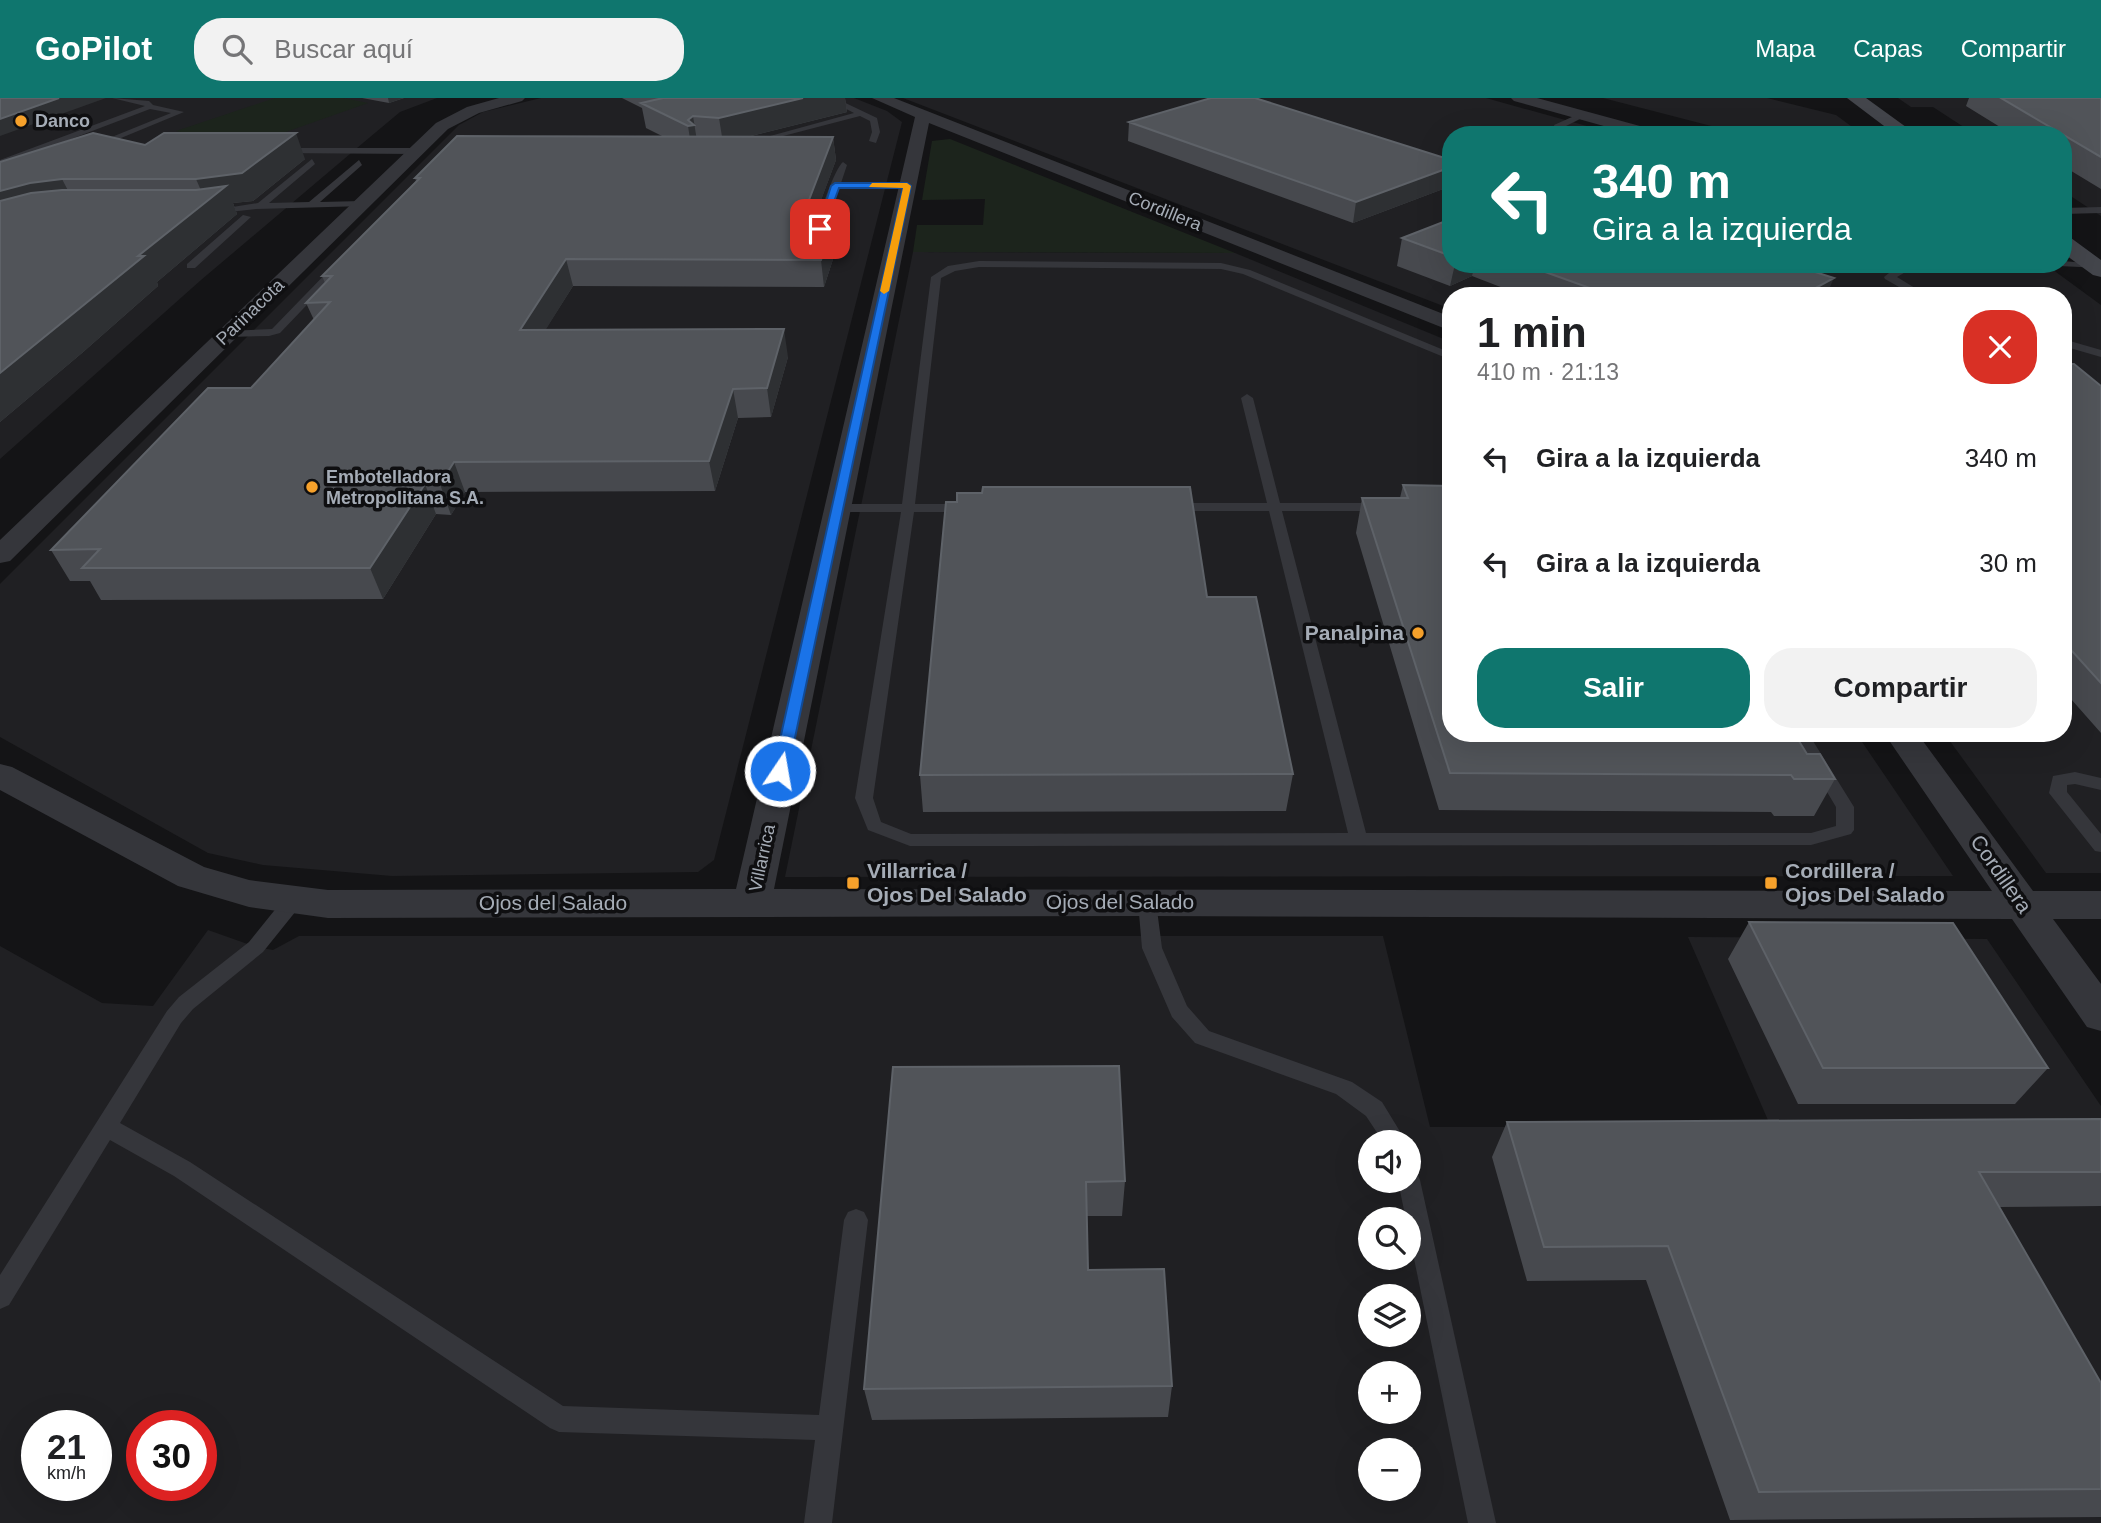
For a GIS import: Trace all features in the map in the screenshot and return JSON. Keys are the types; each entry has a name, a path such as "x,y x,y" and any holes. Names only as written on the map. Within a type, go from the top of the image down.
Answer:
{"main road":[{"path":"1855,98 1895,126"},
{"path":"2072,255 2099,268"}],"street":[{"name":"Parinacota","path":"0,555 228,334 349,212 442,126 455,118 517,98"},
{"name":"Cordillera","path":"880,98 1442,321"},
{"path":"1519,98 1622,126"},
{"name":"Villarrica","path":"752,903 923,114"},
{"name":"Cordillera","path":"1906,742 2101,1015"},
{"name":"Ojos del Salado","path":"0,775 191,878 229,890 328,904 1147,902 2101,905"}],"lane":[{"path":"116,98 149,103 149,107"},
{"path":"829,98 864,113 877,124 873,141"},
{"path":"0,163 149,107 180,112 101,147 115,152"},
{"path":"748,143 864,113"},
{"path":"1560,126 1584,116"},
{"path":"268,151 416,151"},
{"path":"31,152 59,152"},
{"path":"260,206 312,162"},
{"path":"311,205 359,163"},
{"path":"820,229 843,165"},
{"path":"835,186 907,186"},
{"path":"195,212 311,205 349,212"},
{"path":"2072,211 2101,210"},
{"path":"208,212 270,217"},
{"path":"191,266 246,217"},
{"path":"228,334 276,331 345,260"},
{"path":"1442,353 1235,269 1209,266 979,264 952,268 936,276 908,508 864,798 874,826 910,840 1811,839 1845,830 1845,807 1805,742"},
{"path":"1898,273 1889,277 1907,287"},
{"path":"2072,345 2101,354"},
{"path":"1247,398 1359,840"},
{"path":"1152,507 1397,507"},
{"path":"838,508 976,508"},
{"path":"2101,784 2067,778 2059,780 2056,786 2058,793 2101,846"},
{"path":"0,1297 174,1017 186,1003 256,947 293,901"},
{"path":"1147,902 1152,948 1180,1011 1202,1037 1344,1088 1374,1109 1388,1130"},
{"path":"107,1127 182,1168 559,1419 830,1428"},
{"path":"1412,1193 1482,1523"},
{"path":"818,1523 856,1220"}],"shaded area":[{"path":"0,98 437,98 400,112 201,280 0,459"},
{"path":"275,98 343,98 368,103 246,146 176,131"},
{"path":"541,98 854,98 887,111 902,122 714,860 698,872 392,876 263,865 208,853 0,737 0,584 459,125 483,112"},
{"path":"903,98 1486,98 1587,126 1442,126 1442,273 2057,273 2101,305 2101,873 2046,873 1951,742 2072,742 2072,287 1442,287 1442,306"},
{"path":"1603,98 1767,98 1836,115 1851,126 1711,126"},
{"path":"1898,98 2101,98 2101,216 2072,197 2072,126 1962,126 1933,107 1911,107"},
{"path":"950,139 1235,253 913,252 917,225 983,225 985,199 922,200 932,141"},
{"path":"913,252 1235,253 1442,338 1442,742 1862,742 1953,876 785,877"},
{"path":"208,930 256,947 273,950 299,936 1383,936 1430,1127 1771,1127 1688,937 1987,939 2101,1106 2101,1523 0,1523 0,946 102,1003 153,1006"}],"building":[{"path":"0,98 59,98 0,119"},
{"path":"663,98 803,98 719,118 693,116 688,120 694,125 688,126 641,103"},
{"path":"1211,98 1255,98 1442,157 1442,170 1356,202 1129,122"},
{"path":"2001,98 2101,98 2101,157 2072,140 2072,126 2048,126"},
{"path":"93,133 145,145 164,133 296,133 242,173 196,179 62,179 30,183 0,191 0,162"},
{"path":"457,136 833,137 801,221 834,221 821,260 566,259 520,330 784,329 767,388 733,389 709,461 454,462 440,484 425,484 370,568 82,568 100,549 51,550 208,388 251,388 330,302 306,303 332,276 322,276 420,178 415,178"},
{"path":"226,186 138,256 144,256 0,373 0,201 31,193 62,190 196,190"},
{"path":"1442,222 1442,253 1402,238"},
{"path":"1548,273 1818,273 1834,278 1818,287 1587,287"},
{"path":"2072,364 2101,386 2101,683 2072,651"},
{"path":"1403,485 1442,486 1442,742 1800,742 1807,754 1820,754 1835,779 1794,779 1791,775 1450,773 1362,498 1408,498"},
{"path":"983,487 1190,487 1207,597 1256,597 1293,774 920,775 946,502 957,502 957,493 982,493"},
{"path":"1749,922 1953,923 2048,1068 1823,1068"},
{"path":"1119,1066 1125,1181 1086,1182 1088,1270 1164,1269 1172,1386 864,1389 893,1067"},
{"path":"2101,1119 2101,1172 1979,1172 2101,1383 2101,1489 1759,1492 1668,1246 1544,1247 1507,1122"}],"slow traffic":[{"path":"872,186 907,186 884,291"}],"place":[{"name":"Danco","path":"21,121"},
{"name":"Embotelladora Metropolitana S.A.","path":"312,487"},
{"name":"Panalpina","path":"1418,633"},
{"name":"Villarrica / Ojos Del Salado","path":"853,883"},
{"name":"Cordillera / Ojos Del Salado","path":"1771,883"}],"route":[{"path":"780,771 907,186 835,186 820,229"}]}
